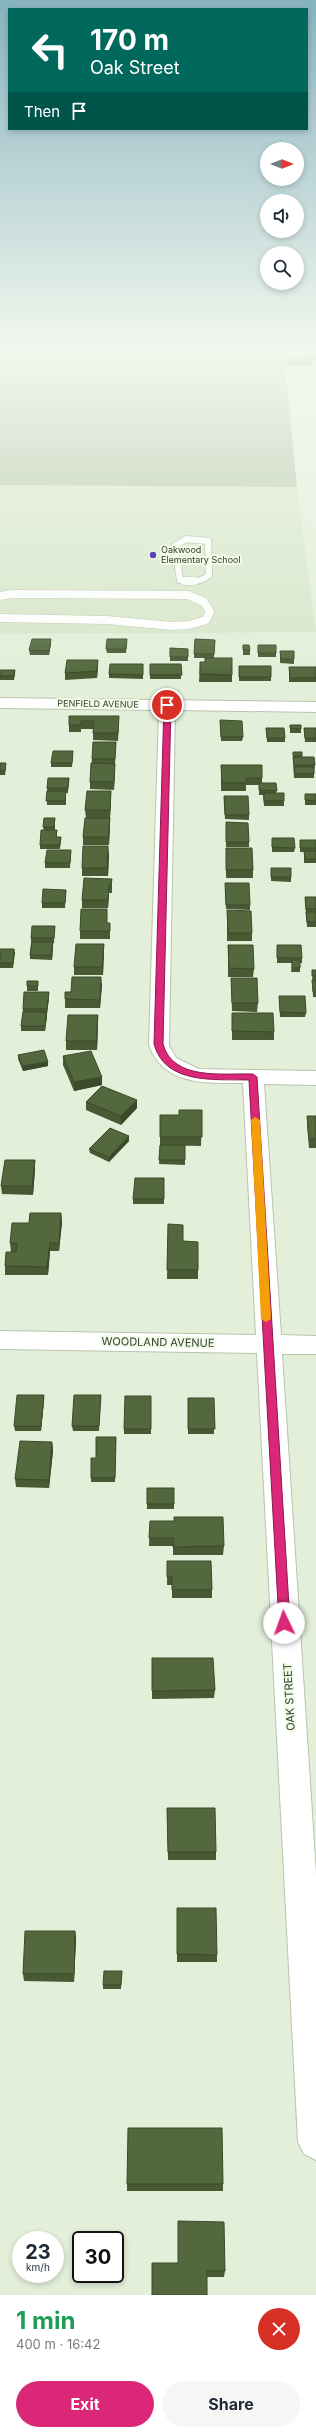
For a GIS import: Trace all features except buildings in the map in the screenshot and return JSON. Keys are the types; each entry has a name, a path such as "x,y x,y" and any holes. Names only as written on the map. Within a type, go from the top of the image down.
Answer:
{"street":[{"name":"PENFIELD AVENUE","path":"0,703 316,707"},
{"path":"167,705 159,1044 162,1055 166,1060 183,1072 199,1076 316,1078"},
{"name":"OAK STREET","path":"253,1077 316,2142"},
{"name":"WOODLAND AVENUE","path":"0,1340 316,1345"}],"lane":[{"path":"186,539 208,541 209,575 206,579 189,582 180,580 175,546 186,539"},
{"path":"188,596 189,582"},
{"path":"0,596 12,594 188,596 210,606 211,612 209,617 203,622 190,625 96,620 0,618"}],"shaded area":[{"path":"0,460 294,460 297,487 0,485"},
{"name":"Oakwood Elementary School","path":"0,485 297,487 316,632 0,634"}],"slow traffic":[{"path":"255,1120 266,1319"}],"place":[{"name":"Oakwood Elementary School","path":"153,555"}],"route":[{"path":"167,705 159,1044 162,1055 170,1065 183,1072 199,1076 253,1077 284,1623"}]}
